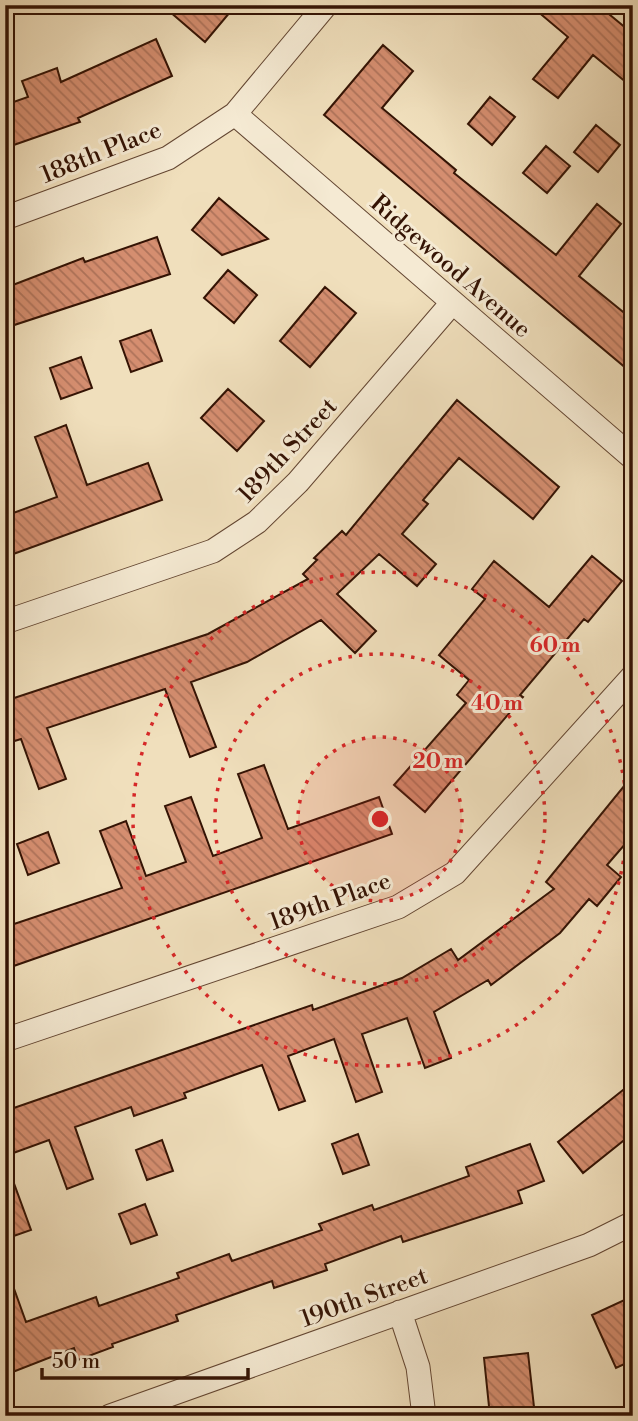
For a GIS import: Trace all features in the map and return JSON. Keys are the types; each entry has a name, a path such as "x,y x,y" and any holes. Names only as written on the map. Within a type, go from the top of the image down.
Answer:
{"street":[{"name":"188th Place","path":"5,218 168,158 235,114 326,5"},
{"name":"Ridgewood Avenue","path":"235,114 633,458"},
{"name":"189th Street","path":"5,622 213,551 247,529 298,482 452,303"},
{"name":"189th Place","path":"5,1040 398,907 455,873 633,676"},
{"name":"190th Street","path":"110,1416 589,1245 633,1223"},
{"path":"400,1312 418,1367 424,1416"}],"building":[{"path":"162,5 236,5 205,42"},
{"path":"530,5 598,5 633,34 633,88 593,55 558,98 533,79 568,37"},
{"path":"156,39 172,76 78,118 80,122 5,148 5,105 28,97 22,81 57,68 61,82"},
{"path":"383,45 413,71 382,108 456,170 454,173 556,255 597,204 621,224 579,276 633,320 633,374 324,115"},
{"path":"490,97 515,117 492,145 468,124"},
{"path":"596,125 620,145 598,172 574,152"},
{"path":"546,146 570,166 547,193 523,173"},
{"path":"219,198 268,239 222,255 192,230"},
{"path":"157,237 170,274 5,328 5,288 83,258 85,262"},
{"path":"228,270 257,295 234,323 204,298"},
{"path":"325,287 356,313 310,367 280,341"},
{"path":"151,330 162,361 131,372 120,341"},
{"path":"81,357 92,388 61,399 50,368"},
{"path":"228,389 264,421 237,451 201,418"},
{"path":"457,400 559,487 533,519 459,458 423,500 428,504 402,534 436,564 417,586 379,554 337,594 376,631 355,653 321,620 247,662 191,682 216,747 190,757 165,689 47,728 66,779 39,789 21,739 5,744 5,701 208,634 308,579 303,574 317,560 314,558 342,531 346,535"},
{"path":"66,425 87,485 148,463 162,500 5,557 5,516 57,497 35,437"},
{"path":"592,556 622,581 588,622 584,619 520,695 523,697 425,812 394,785 466,703 457,695 469,680 439,655 485,599 472,589 494,561 549,607"},
{"path":"264,765 288,829 379,797 392,834 5,969 5,927 122,888 100,831 126,821 146,876 186,862 165,806 191,797 213,856 262,838 238,774"},
{"path":"633,775 633,835 607,865 621,877 597,906 589,899 560,933 491,985 488,980 434,1012 451,1058 425,1068 407,1018 362,1034 382,1092 356,1102 334,1039 288,1056 305,1101 279,1110 262,1065 184,1093 186,1098 134,1116 131,1107 75,1127 93,1179 67,1189 49,1140 5,1156 5,1111 312,1005 313,1010 402,978 451,949 458,960 554,889 546,882"},
{"path":"48,832 59,863 28,875 17,844"},
{"path":"633,1082 633,1133 583,1173 558,1142"},
{"path":"358,1134 369,1165 343,1174 332,1144"},
{"path":"162,1140 173,1171 147,1180 136,1150"},
{"path":"530,1144 544,1181 518,1191 522,1203 403,1242 401,1236 325,1264 327,1270 274,1288 272,1281 176,1315 178,1321 112,1344 113,1347 78,1360 74,1348 5,1375 5,1273 8,1272 26,1322 96,1297 99,1306 179,1278 177,1273 229,1254 232,1261 322,1230 319,1224 372,1205 374,1210 469,1176 466,1167"},
{"path":"8,1167 31,1230 5,1239 5,1168"},
{"path":"145,1204 157,1235 131,1244 119,1214"},
{"path":"633,1296 633,1360 616,1368 592,1315"},
{"path":"528,1353 535,1416 490,1416 484,1358"}]}
